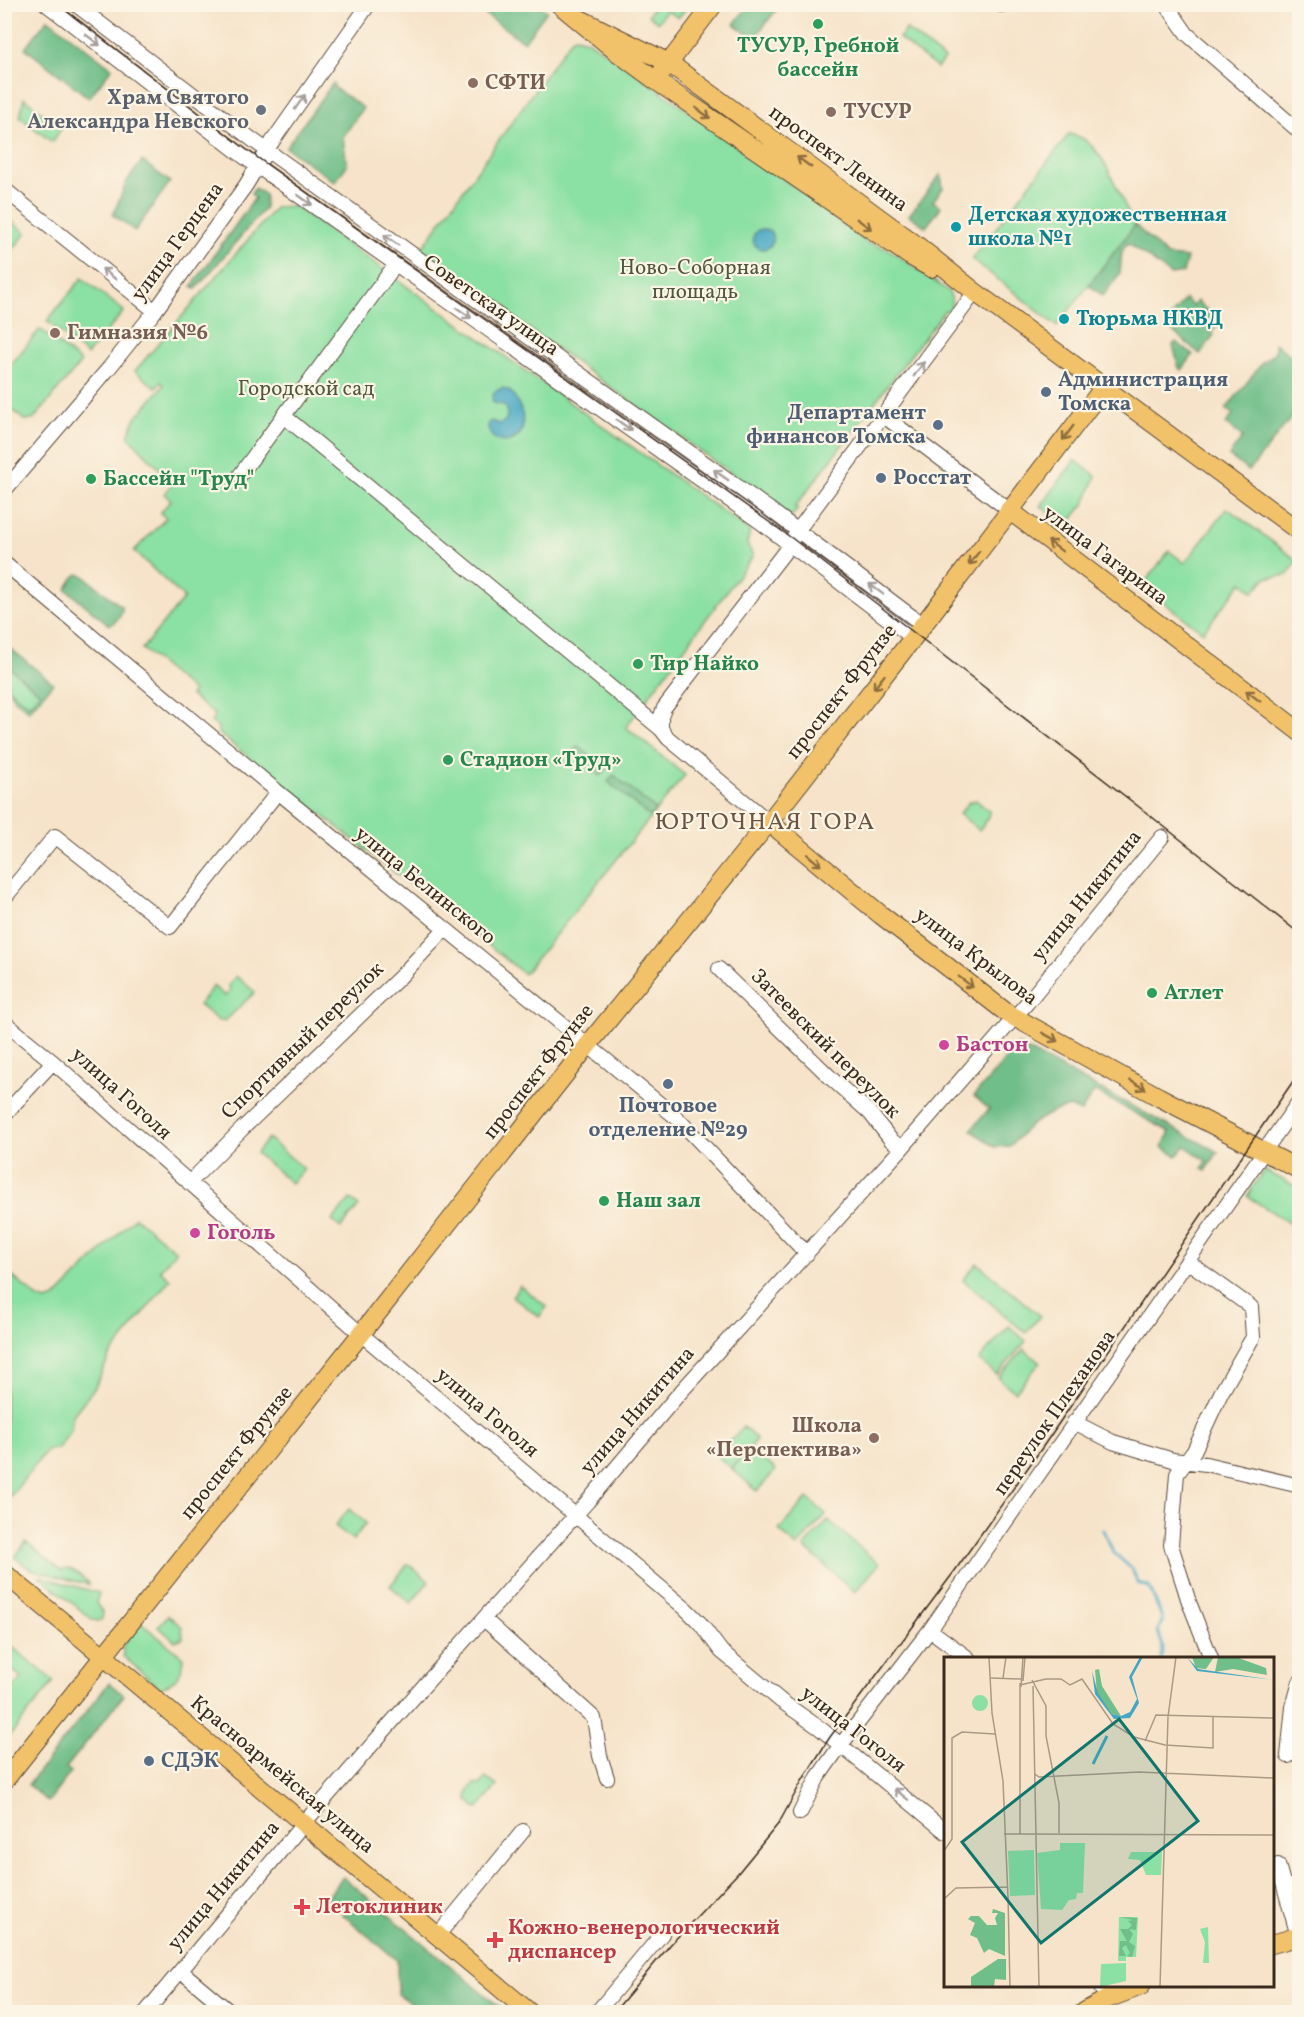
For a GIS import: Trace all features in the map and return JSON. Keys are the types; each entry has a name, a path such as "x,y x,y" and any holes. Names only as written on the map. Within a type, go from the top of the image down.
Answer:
{"main road":[{"name":"проспект Ленина","path":"559,4 655,80 910,256 975,292"},
{"path":"655,80 714,4"},
{"name":"проспект Ленина","path":"576,17 669,63 1299,532"},
{"name":"проспект Фрунзе","path":"4,1781 361,1334 588,1045 769,822 918,632 1104,387"},
{"name":"улица Гагарина","path":"1009,510 1299,732"},
{"name":"улица Крылова","path":"769,822 881,915 1014,1017 1299,1170"},
{"name":"Красноармейская улица","path":"4,1573 529,2013"},
{"path":"1274,1943 1299,1936"},
{"path":"1084,2013 1104,1992 1135,1987"}],"street":[{"name":"Советская улица","path":"46,4 258,166 918,632"},
{"name":"Советская улица","path":"75,4 267,151 798,530 918,632"},
{"name":"улица Герцена","path":"4,491 110,368 155,310 258,166 369,4"},
{"path":"1166,4 1186,34 1299,132"},
{"path":"4,189 155,310"},
{"path":"240,475 390,272"},
{"path":"661,729 661,716 664,708 790,543 975,292"},
{"name":"улица Крылова","path":"284,416 661,729 668,738 769,822"},
{"name":"улица Гагарина","path":"884,416 1009,510"},
{"name":"улица Белинского","path":"4,563 444,930 677,1118 807,1254"},
{"path":"7,895 55,836 170,927 278,792"},
{"name":"улица Никитина","path":"146,2013 304,1823 677,1396 902,1148 1014,1017 1162,837"},
{"name":"Спортивный переулок","path":"189,1183 400,977 444,930"},
{"name":"Затеевский переулок","path":"719,969 870,1113 891,1140 902,1148"},
{"name":"улица Гоголя","path":"4,1022 53,1062 361,1334 686,1609 721,1651 781,1701 811,1721 944,1831"},
{"path":"4,1115 53,1062"},
{"name":"переулок Плеханова","path":"800,1813 818,1778 840,1746 930,1630 1299,1100"},
{"path":"1187,1261 1251,1307 1253,1337 1221,1393 1194,1451 1177,1474 1171,1545 1189,1602 1210,1657"},
{"path":"1074,1422 1113,1442 1184,1463 1206,1464 1299,1486"},
{"path":"484,1619 594,1718 600,1756 608,1778"},
{"path":"930,1630 965,1657"},
{"path":"1288,1756 1293,1707 1299,1682"},
{"path":"438,1935 523,1831"},
{"path":"1278,1865 1299,1936"},
{"path":"1285,1889 1299,1882"},
{"path":"597,2013 662,1934"},
{"path":"181,1971 230,2013"}],"green space":[{"path":"656,4 689,5 678,18 667,10 658,22 648,15"},
{"path":"750,4 780,5 754,39 734,24"},
{"path":"472,5 538,5 547,11 524,42"},
{"path":"48,19 112,68 89,98 25,48"},
{"path":"906,29 944,59 937,68 899,38"},
{"name":"Ново-Соборная площадь","path":"575,37 587,40 613,57 797,189 867,243 888,249 948,291 951,296 952,304 948,312 945,310 795,507 798,509 791,517 767,503 767,499 420,251 571,39"},
{"path":"333,83 335,88 363,108 343,137 347,165 335,182 286,147"},
{"path":"24,98 62,128 52,142 20,117"},
{"path":"1069,134 1082,138 1099,155 1135,225 1057,326 972,259"},
{"path":"142,161 170,182 135,231 113,215 127,181"},
{"path":"941,174 943,188 933,201 941,207 926,227 909,215"},
{"path":"255,188 265,195 265,208 196,289 192,286 255,198 251,194"},
{"name":"Городской сад","path":"294,206 750,531 747,544 753,556 626,727 685,775 524,974 415,885 407,882 218,733 218,727 211,722 215,715 190,695 193,691 142,649 184,598 134,551 166,518 160,513 171,500 164,494 173,483 128,436 135,419 164,385 161,382 156,388 135,371 276,207"},
{"path":"10,220 26,233 5,260 5,227"},
{"path":"1135,225 1167,256 1187,258 1183,273 1171,275 1128,243 1122,251 1120,273 1103,296 1089,285"},
{"path":"82,278 124,311 87,355 47,321"},
{"path":"1185,299 1193,306 1197,301 1220,322 1211,333 1214,335 1200,354 1166,326 1167,321"},
{"path":"40,329 81,362 33,420 24,420 5,403 5,372"},
{"path":"1176,342 1193,355 1182,370 1179,368 1173,345"},
{"path":"1275,343 1299,363 1299,408 1249,471 1229,456 1243,437 1226,424 1233,414 1226,409 1263,362 1275,352"},
{"path":"1075,460 1096,476 1085,503 1066,527 1041,506"},
{"path":"1227,508 1298,561 1287,575 1265,578 1254,592 1242,582 1203,632 1142,586 1169,551 1185,563"},
{"path":"78,574 84,576 122,607 120,615 114,622 109,625 66,589"},
{"path":"5,644 53,683 29,711 14,699 9,689 29,705 40,693 10,668 5,674 5,668 9,663 5,660"},
{"path":"10,668 40,693 29,705 9,689 5,674"},
{"path":"578,746 606,769 600,776 572,753"},
{"path":"614,775 656,810 650,817 608,782"},
{"path":"976,800 989,811 989,818 979,830 959,814 969,802"},
{"path":"236,976 255,992 226,1020 219,1021 199,1005 213,986 225,996 231,989 228,986"},
{"path":"1018,1045 1218,1152 1206,1171 1202,1169 1207,1161 1185,1146 1177,1156 1162,1147 1170,1132 1094,1091 1081,1112 1070,1107 1052,1112 1030,1125 1010,1146 995,1147 971,1130 989,1109 974,1096"},
{"path":"268,1138 304,1169 291,1183 256,1153"},
{"path":"1264,1170 1299,1188 1299,1214 1292,1225 1247,1196"},
{"path":"350,1199 359,1206 341,1228 332,1221"},
{"path":"135,1217 176,1251 160,1270 170,1279 109,1357 95,1387 73,1415 71,1431 57,1449 47,1450 5,1503 5,1270 38,1298 46,1301 55,1298"},
{"path":"977,1263 1040,1316 1026,1333 963,1280"},
{"path":"520,1286 547,1307 539,1317 512,1296"},
{"path":"1009,1326 1026,1341 997,1375 979,1360"},
{"path":"1024,1349 1040,1363 1015,1392 998,1378"},
{"path":"743,1427 757,1439 750,1448 776,1470 757,1491 732,1469 748,1449 731,1468 717,1456"},
{"path":"807,1498 826,1514 797,1547 779,1530"},
{"path":"349,1509 366,1523 353,1540 335,1526"},
{"path":"828,1520 879,1564 855,1592 804,1547"},
{"path":"26,1542 62,1571 69,1569 73,1571 90,1585 30,1569 15,1557"},
{"path":"408,1564 429,1581 411,1603 390,1586"},
{"path":"39,1576 99,1593 96,1603 103,1613 102,1619 93,1620"},
{"path":"168,1615 182,1627 183,1638 175,1641 158,1627"},
{"path":"141,1623 184,1658 177,1677 160,1688 123,1656 123,1645"},
{"path":"5,1641 54,1681 5,1742 5,1695 22,1678 5,1664"},
{"path":"109,1683 124,1695 66,1768 71,1772 48,1802 28,1785"},
{"path":"486,1778 497,1786 478,1809 467,1800 468,1791 474,1784 480,1785"},
{"path":"343,1877 506,2012 412,2012 408,2009 411,2004 398,1994 397,1960 342,1914 344,1912 327,1898"}],"water":[{"path":"763,229 770,232 773,239 770,246 763,249 756,246 753,239 756,232"},
{"path":"502,388 514,395 523,418 522,429 518,437 510,441 495,439 490,433 488,423 491,421 500,424 506,420 506,407 492,400 494,392"}],"waterway":[{"path":"1103,1530 1113,1552 1132,1569 1138,1583 1149,1587 1155,1600 1162,1618 1158,1631 1163,1646 1161,1657"},
{"path":"1274,1880 1277,1885"}],"tram line":[{"path":"57,4 247,150 793,539 1300,934"},
{"path":"614,2012 670,1945 738,1873 779,1823 830,1737 954,1572 1044,1445 1300,1071"}],"place":[{"name":"ТУСУР, Гребной бассейн","path":"818,24"},
{"name":"СФТИ","path":"473,83"},
{"name":"Храм Святого Александра Невского","path":"261,110"},
{"name":"ТУСУР","path":"831,112"},
{"name":"Детская художественная школа №1","path":"956,227"},
{"name":"Тюрьма НКВД","path":"1064,319"},
{"name":"Гимназия №6","path":"55,333"},
{"name":"Администрация Томска","path":"1046,392"},
{"name":"Департамент финансов Томска","path":"938,425"},
{"name":"Росстат","path":"881,478"},
{"name":"Бассейн \"Труд\"","path":"91,479"},
{"name":"Тир Найко","path":"638,664"},
{"name":"Стадион «Труд»","path":"448,760"},
{"name":"Атлет","path":"1152,993"},
{"name":"Бастон","path":"944,1045"},
{"name":"Почтовое отделение №29","path":"668,1084"},
{"name":"Наш зал","path":"604,1201"},
{"name":"Гоголь","path":"195,1233"},
{"name":"Школа «Перспектива»","path":"874,1438"},
{"name":"СДЭК","path":"149,1761"},
{"name":"Летоклиник","path":"302,1907"},
{"name":"Кожно-венерологический диспансер","path":"495,1940"}],"district":[{"name":"ЮРТОЧНАЯ ГОРА","path":"765,823"}]}
